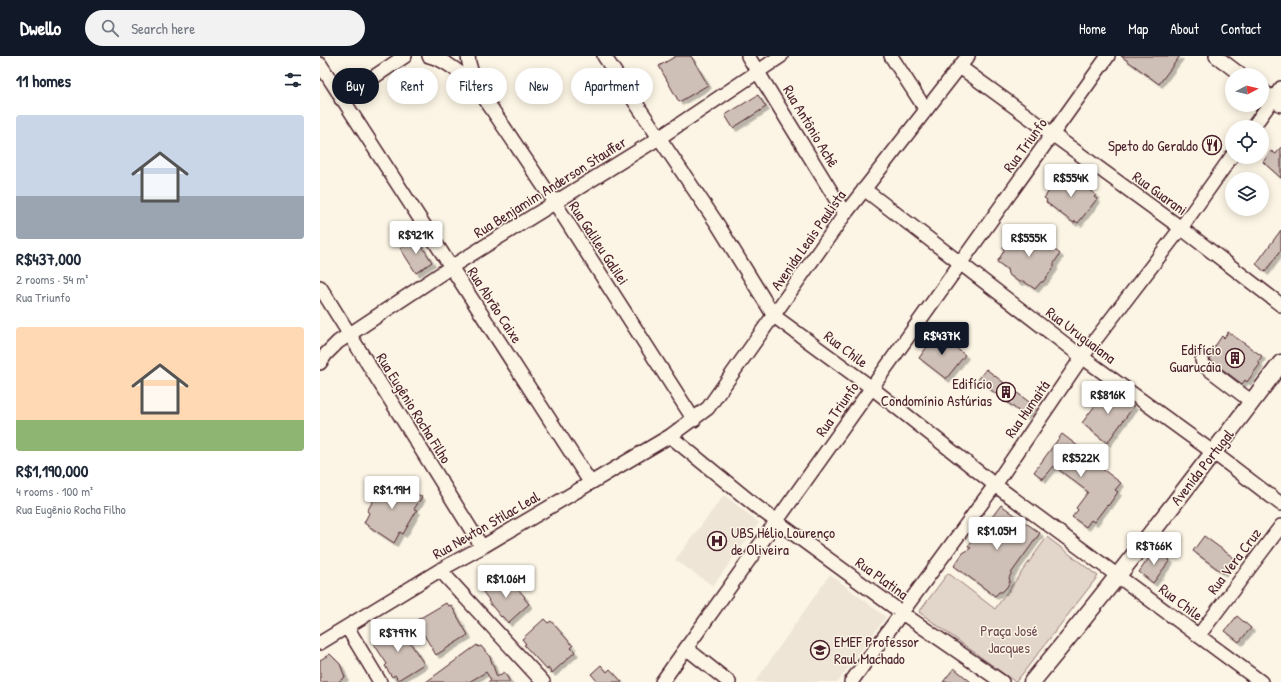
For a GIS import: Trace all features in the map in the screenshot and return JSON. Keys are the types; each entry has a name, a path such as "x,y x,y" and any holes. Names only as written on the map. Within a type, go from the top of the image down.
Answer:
{"main road":[{"name":"Avenida Portugal","path":"1032,682 1084,620 1214,453 1281,363"}],"street":[{"path":"379,73 405,56"},
{"name":"Rua Galileu Galilei","path":"429,56 434,57 453,68"},
{"name":"Rua Galileu Galilei","path":"468,56 470,68"},
{"name":"Rua Chile","path":"604,56 718,226 774,316 872,388 994,485 1261,682"},
{"name":"Rua Antônio Achê","path":"748,56 845,214"},
{"name":"Rua Benjamim Anderson Stauffer","path":"320,363 326,354 338,342 451,267 659,138 781,56"},
{"path":"891,56 926,110"},
{"name":"Avenida Leais Paulista","path":"670,436 694,420 708,408 845,214 968,56"},
{"name":"Rua Triunfo","path":"662,682 1108,56"},
{"path":"1216,56 1232,68"},
{"name":"Rua Abrão Caixe","path":"320,64 332,83"},
{"name":"Rua Guarani","path":"960,67 1181,228 1281,306"},
{"path":"1260,120 1277,102 1281,88"},
{"path":"1269,96 1277,102"},
{"name":"Rua Abrão Caixe","path":"345,104 590,482"},
{"name":"Rua Galileu Galilei","path":"488,104 555,203 694,420"},
{"name":"Rua Humaitá","path":"852,682 994,485 1082,357 1181,228 1226,164"},
{"name":"Rua Uruguaiana","path":"864,189 1082,357 1214,453 1281,504"},
{"name":"Rua Eugênio Rocha Filho","path":"320,287 482,547"},
{"path":"1202,360 1206,367 1252,402"},
{"name":"Rua Newton Stilac Leal","path":"320,643 440,570 482,547 670,436"},
{"name":"Rua Platina","path":"670,436 777,522 902,613 1002,682"},
{"name":"Rua Vera Cruz","path":"1198,635 1281,526"},
{"path":"440,570 543,682"},
{"path":"347,627 380,682"},
{"path":"686,648 729,682"}],"shaded area":[{"name":"UBS Hélio Lourenço de Oliveira","path":"724,495 759,523 713,586 675,560"},
{"name":"EMEF Professor Raul Machado","path":"830,574 886,617 838,682 755,682"}],"green space":[{"name":"Praça José Jacques","path":"1047,537 1098,576 1015,682 919,612 948,573 995,609"}],"building":[{"path":"676,56 691,56 708,85 679,102 659,66"},
{"path":"1121,56 1180,56 1159,84"},
{"path":"758,95 766,107 733,128 725,115"},
{"path":"1281,147 1281,178 1265,164 1269,164 1269,154 1271,151 1276,154"},
{"path":"1067,173 1096,195 1094,197 1097,199 1078,223 1075,221 1074,223 1064,216 1046,202 1047,200 1044,198 1062,174 1064,176"},
{"path":"1022,226 1033,234 1036,232 1051,243 1050,246 1060,254 1054,263 1054,267 1043,282 1041,282 1035,289 1023,281 1019,282 1008,274 1007,269 997,262 1004,251 1003,247 1013,235 1016,235"},
{"path":"1281,230 1281,250 1265,272 1256,264"},
{"path":"416,237 432,262 416,273 400,248"},
{"name":"Edifício Guarucáia","path":"1228,332 1262,356 1258,362 1260,364 1247,382 1245,380 1242,384 1210,360 1211,356 1209,355 1222,336 1224,338"},
{"path":"937,333 965,355 946,379 919,358"},
{"name":"Edifício Condomínio Astúrias","path":"986,369 1033,405 1025,416 978,380"},
{"path":"1108,388 1134,406 1107,443 1082,423"},
{"path":"1062,434 1095,459 1093,462 1121,483 1115,490 1118,492 1108,506 1107,505 1094,522 1091,520 1086,527 1072,517 1078,510 1076,508 1088,492 1054,466 1043,479 1034,472"},
{"path":"391,478 422,497 414,509 417,510 403,534 400,532 394,543 364,523 369,513 367,511 381,488 384,490"},
{"path":"1001,505 1040,533 1012,572 1007,587 995,596 954,566 963,553 971,548 968,546"},
{"path":"1204,536 1234,558 1223,573 1193,551"},
{"path":"1155,549 1170,560 1153,583 1139,572"},
{"path":"502,577 507,582 510,580 525,597 524,598 529,604 508,623 488,601 489,600 483,592"},
{"path":"446,603 448,606 451,605 468,635 436,655 418,625 420,624 417,620"},
{"path":"1237,616 1251,628 1239,642 1225,631"},
{"path":"544,619 548,623 551,621 573,646 571,648 575,652 552,673 548,668 547,670 524,645 526,644 522,639"},
{"path":"398,624 424,664 398,680 395,675 392,677 385,666 387,664 372,641"},
{"path":"477,645 478,647 481,646 490,657 497,677 504,672 510,682 488,682 491,680 486,672 469,682 426,682"},
{"path":"330,654 340,664 345,677 338,682 320,682 320,660"},
{"path":"601,665 607,672 610,669 622,682 598,682 591,674"},
{"path":"954,668 971,682 943,682"}],"place":[{"name":"Speto do Geraldo","path":"1212,145"},
{"name":"Edifício Guarucáia","path":"1235,358"},
{"name":"Edifício Condomínio Astúrias","path":"1006,392"},
{"name":"UBS Hélio Lourenço de Oliveira","path":"717,541"},
{"name":"EMEF Professor Raul Machado","path":"820,650"}]}
